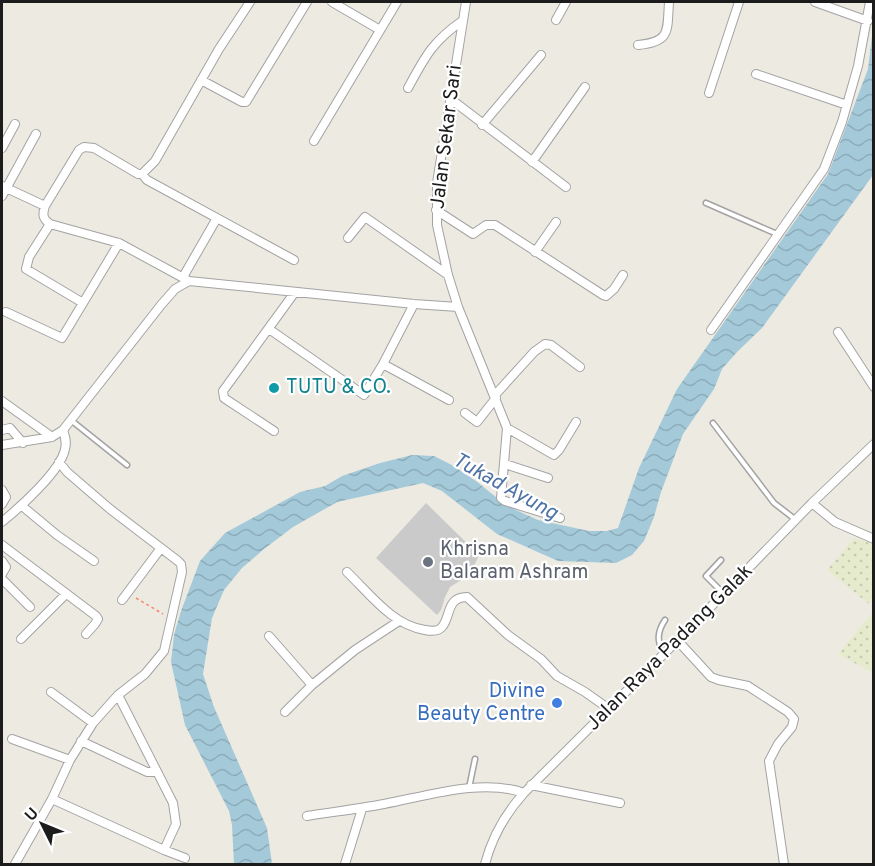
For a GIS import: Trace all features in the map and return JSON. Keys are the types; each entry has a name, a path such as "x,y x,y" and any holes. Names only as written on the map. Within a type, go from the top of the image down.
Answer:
{"street":[{"path":"142,174 155,160 201,80 250,2"},
{"path":"201,80 246,102 307,2"},
{"path":"332,2 380,30"},
{"path":"314,141 397,2"},
{"name":"Jalan Sekar Sari","path":"466,2 439,171 437,225 458,307 507,428"},
{"path":"556,20 566,2"},
{"path":"638,45 653,44 664,37 667,32 669,2"},
{"path":"709,93 740,2"},
{"path":"815,2 868,21"},
{"path":"711,330 824,169 847,105 868,21 870,2"},
{"path":"408,88 432,46 443,34 462,21"},
{"path":"482,125 540,55"},
{"path":"756,74 847,105"},
{"path":"532,162 585,87"},
{"path":"452,100 566,187"},
{"path":"2,148 15,124"},
{"path":"36,134 3,190 45,206"},
{"path":"294,260 147,180 142,174 138,174 94,148 84,147 79,150 45,206 43,217 50,224 119,243 186,279 458,307"},
{"path":"436,210 474,234 486,225 495,225 606,296 614,289 623,275"},
{"path":"348,238 365,217 448,275"},
{"path":"2,445 52,437 72,421 161,305 186,279 217,218"},
{"path":"535,252 556,222"},
{"path":"50,224 29,257 26,268 83,303"},
{"path":"6,312 62,338 119,243"},
{"path":"274,431 224,398 223,391 295,292"},
{"path":"269,329 364,395 414,304"},
{"path":"838,332 873,387"},
{"path":"465,413 477,422 495,396 534,352 545,344 551,345 580,367"},
{"path":"383,364 449,400"},
{"path":"2,401 52,437"},
{"path":"560,518 502,499 507,428 554,455 576,422"},
{"path":"2,429 10,428 23,443"},
{"path":"2,522 22,506 59,462 66,446 63,430"},
{"name":"Jalan Raya Padang Galak","path":"485,864 490,846 501,823 512,806 531,785 873,444"},
{"path":"15,864 52,799 70,760 93,723 118,695 157,662 164,651 182,567 178,561 110,509 59,462"},
{"path":"505,464 548,478"},
{"path":"2,490 6,497 2,504"},
{"path":"812,503 835,522 873,540"},
{"path":"22,506 94,561"},
{"path":"2,545 98,619 86,634"},
{"path":"125,597 161,548"},
{"path":"2,561 6,567 2,574"},
{"path":"347,572 399,621 416,628 439,630 444,624 447,612 455,602 467,597 508,634 541,659 557,676 609,709"},
{"path":"2,579 30,607"},
{"path":"21,639 66,594"},
{"path":"285,712 348,656 399,621"},
{"path":"269,636 312,686"},
{"path":"677,640 711,676 748,686 788,712 794,719 792,727 778,744 769,761 784,864"},
{"path":"51,692 93,723"},
{"path":"118,695 173,803 176,824 164,850"},
{"path":"12,739 70,760"},
{"path":"81,741 147,772 157,772"},
{"path":"531,785 620,803"},
{"path":"307,816 362,809 469,788 506,787 524,793"},
{"path":"52,799 185,858"},
{"path":"345,864 362,809"}],"lane":[{"path":"706,203 778,235"},
{"path":"72,421 127,465"},
{"path":"713,423 774,503 795,520"},
{"path":"721,560 706,576 724,594"},
{"path":"663,653 658,636 665,620"},
{"path":"469,788 475,759"}],"path":[{"path":"125,597 171,618"}],"shaded area":[{"name":"Khrisna Balaram Ashram","path":"426,503 479,555 466,577 450,587 437,615 376,558"}],"green space":[{"path":"854,538 873,544 873,598 869,604 827,570"},
{"path":"874,613 873,673 838,654"}],"water":[{"path":"873,28 873,175 762,328 722,369 714,389 683,434 644,541 632,555 616,563 558,561 497,534 442,491 423,483 337,502 293,527 264,549 242,568 224,590 212,618 203,674 214,707 267,828 272,864 234,864 229,811 185,725 171,662 174,635 200,561 225,533 300,492 325,486 342,476 380,463 412,455 434,456 450,464 507,506 538,520 589,531 607,531 618,528 639,468 677,389 828,174 868,69"}],"place":[{"name":"TUTU & CO.","path":"274,388"},
{"name":"Khrisna Balaram Ashram","path":"428,562"},
{"name":"Divine Beauty Centre","path":"557,703"}],"water label":[{"name":"Tukad Ayung","path":"505,487"}]}
